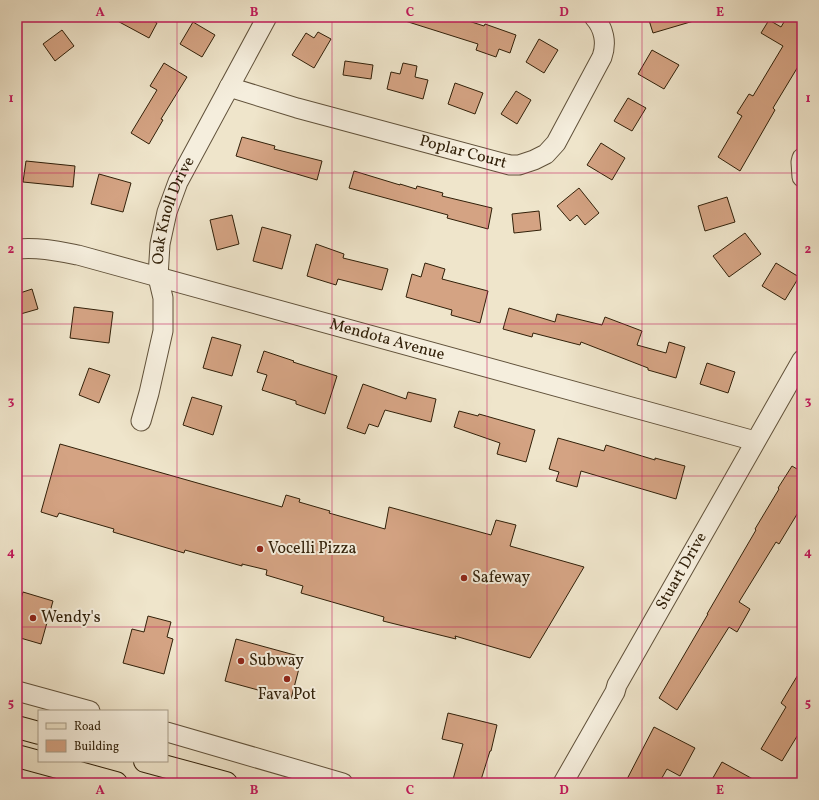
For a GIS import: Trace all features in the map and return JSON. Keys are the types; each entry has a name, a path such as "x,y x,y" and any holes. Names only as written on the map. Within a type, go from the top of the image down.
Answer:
{"main road":[{"path":"17,727 38,732"},
{"path":"17,756 69,777 116,783"},
{"path":"149,762 226,783"}],"street":[{"name":"Oak Knoll Drive","path":"141,421 163,330 163,298 158,277 160,244 167,212 178,182 267,17"},
{"name":"Poplar Court","path":"229,87 297,108 470,155 510,165 518,165 546,154 556,144 602,57 605,42 603,32 599,23 594,17"},
{"path":"802,158 802,177"},
{"name":"Mendota Avenue","path":"17,249 32,247 78,255 755,441"},
{"name":"Stuart Drive","path":"563,783 802,360"},
{"path":"17,691 86,710"},
{"path":"168,732 343,783"}],"building":[{"path":"110,17 146,17 157,23 149,38"},
{"path":"402,17 456,17 484,26 485,24 516,35 510,53 499,49 496,57 476,50 478,44 402,20"},
{"path":"648,17 697,17 697,20 653,33"},
{"path":"787,17 802,17 802,60 773,108 775,110 740,171 718,157 742,116 737,113 749,94 753,96 783,46 761,33 769,20 781,27"},
{"path":"193,22 215,35 202,57 180,44"},
{"path":"62,30 74,46 55,61 43,44"},
{"path":"318,32 331,39 314,68 292,55 306,33 314,38"},
{"path":"539,39 558,50 544,73 526,62"},
{"path":"652,50 679,65 664,89 638,74"},
{"path":"345,61 373,65 371,79 343,75"},
{"path":"164,63 187,77 161,119 163,120 149,144 131,133 157,90 150,86"},
{"path":"403,63 417,66 415,77 428,80 423,99 387,89 391,72 400,74"},
{"path":"455,83 483,93 475,114 448,104"},
{"path":"516,91 531,100 517,124 501,114"},
{"path":"628,98 646,108 632,131 614,121"},
{"path":"242,137 275,146 274,149 322,161 317,180 236,156"},
{"path":"601,143 625,158 612,180 587,165"},
{"path":"26,161 75,166 73,187 23,182"},
{"path":"354,171 416,189 417,186 443,193 442,196 492,208 488,229 447,218 448,215 349,188"},
{"path":"99,174 131,183 123,212 91,204"},
{"path":"579,188 599,213 585,225 577,215 570,221 557,206"},
{"path":"727,197 735,222 705,231 698,206"},
{"path":"539,211 541,230 514,233 512,214"},
{"path":"232,215 239,244 217,250 210,220"},
{"path":"262,227 291,235 282,269 253,261"},
{"path":"745,233 761,254 729,277 713,256"},
{"path":"316,244 344,254 343,258 388,269 382,290 338,279 336,285 307,276"},
{"path":"425,263 445,269 442,279 488,291 480,323 451,315 452,310 406,297 412,274 421,277"},
{"path":"776,263 799,277 785,300 762,286"},
{"path":"32,289 38,309 17,315 17,294"},
{"path":"74,307 113,312 109,343 70,338"},
{"path":"509,308 555,322 557,314 602,325 605,317 642,331 637,345 666,353 669,342 685,347 676,378 648,370 648,368 581,342 580,345 533,333 532,337 503,329"},
{"path":"212,337 241,345 232,376 203,368"},
{"path":"264,351 337,376 325,414 296,404 296,401 262,390 267,375 257,372"},
{"path":"707,363 735,372 728,393 700,384"},
{"path":"89,368 110,375 99,403 79,395"},
{"path":"363,384 406,399 408,392 436,399 431,422 385,410 378,427 369,424 365,434 347,428"},
{"path":"192,397 222,406 213,435 183,425"},
{"path":"459,411 478,416 479,414 535,430 526,462 497,454 500,443 454,427"},
{"path":"558,438 604,451 606,445 655,460 655,458 685,466 676,499 581,471 577,487 556,481 559,472 549,469"},
{"path":"60,444 282,507 286,495 300,499 299,502 330,511 329,513 385,529 389,507 491,535 496,520 516,525 510,546 584,567 530,658 455,636 456,639 383,621 384,617 301,593 303,586 266,575 267,570 242,564 242,566 185,550 184,553 113,532 114,529 59,513 57,517 41,512"},
{"path":"792,466 802,472 802,506 779,544 776,542 739,602 750,609 737,632 729,627 677,710 659,698 756,530 755,529 779,489 778,488"},
{"path":"23,592 53,601 41,644 17,637 17,612"},
{"path":"148,616 171,622 167,637 173,639 164,674 123,663 132,629 144,632"},
{"path":"236,639 302,657 291,699 225,681"},
{"path":"802,668 802,728 782,761 761,749 786,707 781,703"},
{"path":"448,713 497,725 491,751 480,783 452,783 463,744 442,739"},
{"path":"654,727 695,748 680,776 667,769 659,783 625,783"},
{"path":"722,762 760,783 710,783"}],"place":[{"name":"Vocelli Pizza","path":"260,549"},
{"name":"Safeway","path":"464,578"},
{"name":"Wendy's","path":"33,618"},
{"name":"Subway","path":"241,661"},
{"name":"Fava Pot","path":"287,679"}]}
